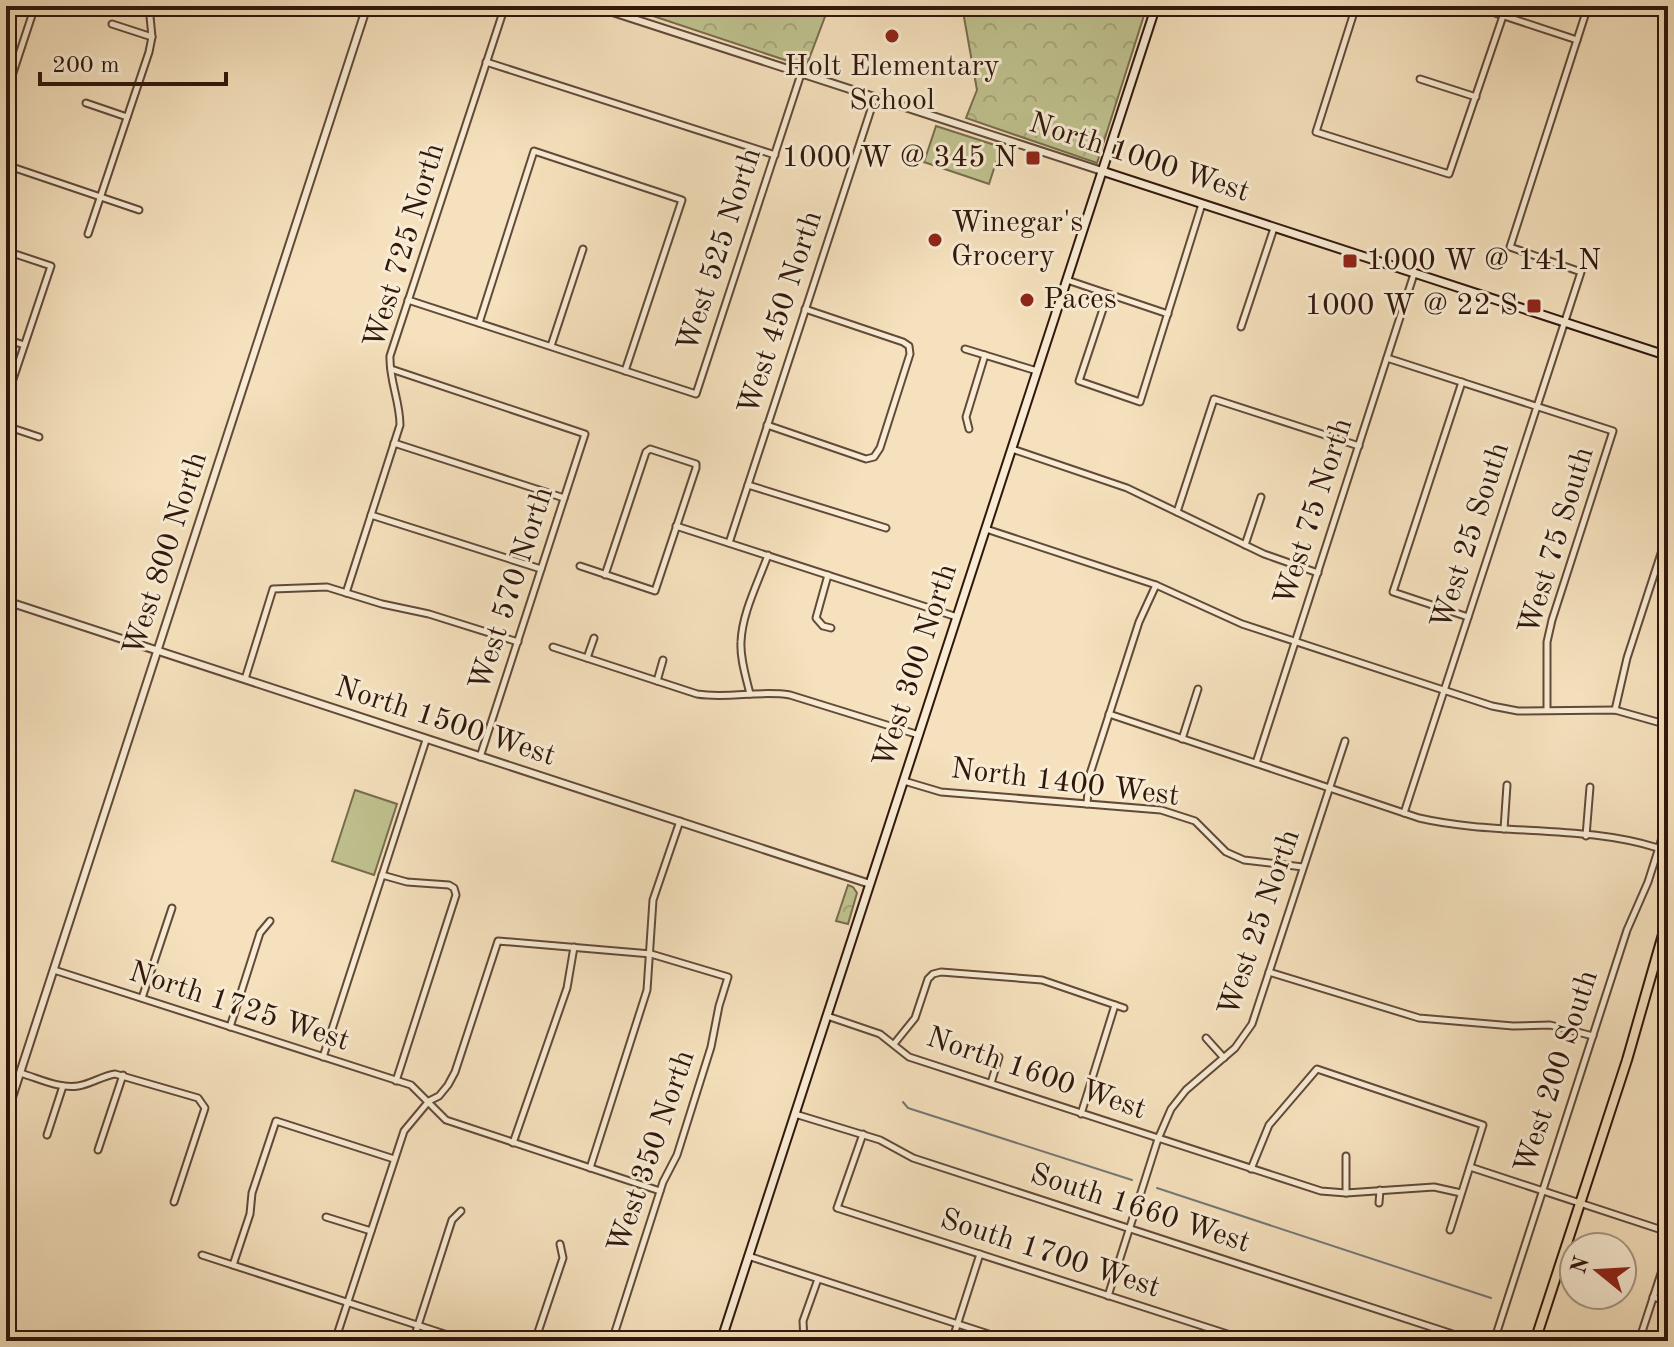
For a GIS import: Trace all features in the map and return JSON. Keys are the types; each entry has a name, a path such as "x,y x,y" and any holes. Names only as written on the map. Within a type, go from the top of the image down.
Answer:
{"main road":[{"name":"West 300 North","path":"721,1341 1156,6"},
{"name":"North 1000 West","path":"1102,171 1668,356"},
{"path":"1535,1341 1627,1060 1668,917"}],"street":[{"path":"6,94 35,6"},
{"path":"88,234 149,52 152,37 149,6"},
{"name":"West 800 North","path":"6,1116 367,6"},
{"name":"West 725 North","path":"346,593 400,425 390,356 505,6"},
{"name":"North 1000 West","path":"594,6 1102,171"},
{"path":"1356,6 1316,132 1449,174 1503,16"},
{"path":"1474,6 1577,40 1588,6"},
{"path":"112,24 152,37"},
{"name":"West 25 South","path":"1404,813 1581,272 1510,247 1577,40"},
{"path":"486,62 775,155"},
{"name":"West 525 North","path":"625,371 696,394 801,74"},
{"path":"1420,79 1476,97"},
{"name":"West 450 North","path":"729,543 875,97"},
{"path":"86,103 127,117"},
{"path":"408,300 625,371 682,200 534,151 479,323"},
{"path":"6,165 139,210"},
{"path":"1108,294 1079,381 1140,402 1202,204"},
{"path":"1241,327 1274,228"},
{"path":"551,346 583,249"},
{"path":"6,251 51,266 6,400"},
{"name":"West 75 North","path":"1256,763 1414,274"},
{"path":"1067,280 1168,314"},
{"path":"767,425 866,459 874,457 880,448 910,354 909,346 805,309"},
{"path":"6,339 24,345"},
{"path":"965,349 1037,371"},
{"path":"969,429 966,417 985,355"},
{"path":"1387,358 1537,406"},
{"name":"West 570 North","path":"390,368 585,434 480,757"},
{"path":"1462,382 1393,592 1468,617"},
{"path":"1177,512 1214,399 1359,446"},
{"name":"West 75 South","path":"1537,406 1613,431 1552,620 1545,667 1547,711"},
{"path":"6,426 39,437"},
{"path":"394,443 564,498"},
{"path":"580,566 605,575 655,591 696,464 650,449 646,452 605,575"},
{"path":"1012,449 1106,479 1245,545 1318,573"},
{"path":"748,485 886,528"},
{"path":"1245,545 1261,497"},
{"path":"371,515 541,569"},
{"path":"676,526 957,617"},
{"path":"986,529 1156,585 1242,624 1492,706 1518,711 1615,710 1668,725"},
{"path":"1615,710 1627,658 1668,532"},
{"path":"750,694 741,654 742,627 768,555"},
{"path":"828,575 816,618 823,626 831,628"},
{"path":"1087,804 1089,777 1139,622 1156,585"},
{"path":"244,680 273,589 327,587 518,642"},
{"name":"North 1500 West","path":"6,601 870,884"},
{"path":"587,658 594,638"},
{"path":"553,647 697,694 719,698 750,694 790,695 919,735"},
{"path":"657,681 663,660"},
{"path":"1182,739 1198,689"},
{"path":"1109,714 1438,823 1630,840 1658,848"},
{"path":"323,1057 426,740"},
{"name":"West 25 North","path":"1108,1296 1158,1139 1171,1109 1186,1090 1224,1058 1252,1024 1345,741"},
{"name":"North 1400 West","path":"904,781 941,792 1179,814 1195,821 1226,852 1244,860 1304,867"},
{"path":"1504,829 1507,785"},
{"path":"1586,836 1590,787"},
{"name":"West 200 South","path":"1494,1341 1627,930 1668,819"},
{"path":"590,1168 647,990 653,900 680,821"},
{"path":"382,875 407,882 449,885 456,895 396,1081"},
{"path":"142,998 172,908"},
{"path":"230,1027 260,933 270,921"},
{"path":"335,1341 404,1131 429,1101 439,1096 455,1072 498,941 651,954"},
{"path":"513,1143 567,988 574,947"},
{"name":"West 350 North","path":"612,1341 660,1191 677,1155 711,1047 728,977 651,954"},
{"name":"North 1725 West","path":"54,970 411,1085 429,1101"},
{"path":"894,1044 915,1018 928,979 941,972 1042,980 1124,1008"},
{"path":"1269,972 1419,1018 1513,1026 1550,1025 1593,1036"},
{"path":"1081,1114 1115,1005"},
{"name":"North 1600 West","path":"827,1016 880,1034 909,1057 1321,1191 1346,1193 1434,1187 1461,1193"},
{"path":"1206,1038 1224,1058"},
{"path":"991,1083 999,1057"},
{"path":"1251,1169 1269,1125 1317,1069 1483,1125 1450,1230"},
{"path":"20,1073 63,1086 77,1086 102,1076 123,1075 203,1102 205,1108 174,1202"},
{"path":"98,1150 123,1075"},
{"path":"47,1135 63,1086"},
{"path":"429,1101 446,1120 660,1191"},
{"name":"South 1660 West","path":"795,1114 880,1140 913,1158 1474,1341"},
{"path":"233,1265 276,1121 394,1159"},
{"name":"South 1700 West","path":"863,1134 837,1208 1249,1341"},
{"path":"1346,1156 1346,1193"},
{"path":"1470,1167 1668,1232"},
{"path":"1379,1203 1380,1190"},
{"path":"413,1341 452,1220 461,1211"},
{"path":"326,1217 371,1231"},
{"path":"535,1341 563,1258 560,1244"},
{"path":"1639,1341 1668,1252"},
{"path":"952,1341 980,1254"},
{"path":"202,1255 466,1341"},
{"path":"748,1256 1010,1341"},
{"path":"804,1341 803,1321 818,1279"},
{"path":"1653,1297 1668,1302"}],"green space":[{"path":"623,6 829,6 806,67"},
{"path":"962,6 1147,6 1097,163 966,118 977,90"},
{"path":"936,126 1001,147 989,184 924,162"},
{"path":"355,790 397,804 374,875 332,861"},
{"path":"848,885 857,893 848,924 836,921"}],"waterway":[{"path":"903,1102 908,1108 1132,1180"},
{"path":"1157,1188 1491,1298"}],"place":[{"name":"Holt Elementary School","path":"892,36"},
{"name":"1000 W @ 345 N","path":"1033,158"},
{"name":"Winegar's Grocery","path":"935,240"},
{"name":"1000 W @ 141 N","path":"1350,261"},
{"name":"Paces","path":"1027,300"},
{"name":"1000 W @ 22 S","path":"1534,306"}]}
